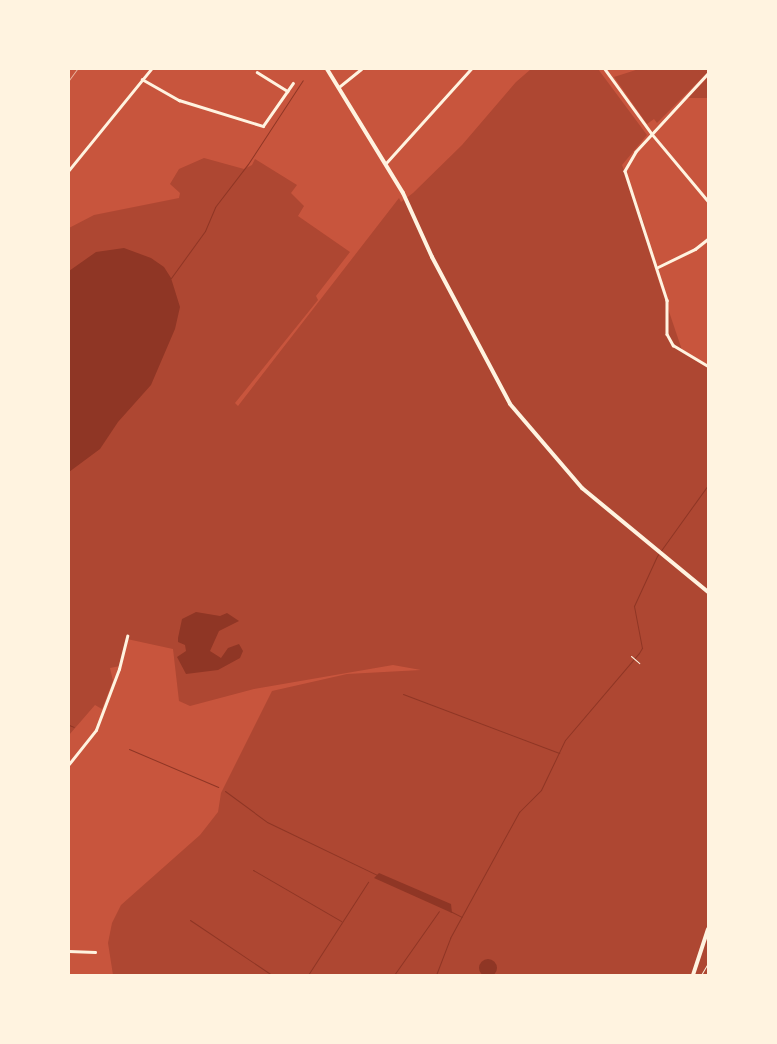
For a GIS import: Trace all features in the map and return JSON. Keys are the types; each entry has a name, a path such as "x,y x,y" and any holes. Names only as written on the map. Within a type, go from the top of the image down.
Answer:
{"main road":[{"path":"327,69 386,163 510,404 582,488 708,592"},
{"path":"693,975 708,929"}],"street":[{"path":"69,170 151,69"},
{"path":"339,87 361,69"},
{"path":"386,163 471,69"},
{"path":"605,69 652,134 708,201"},
{"path":"257,72 287,91"},
{"path":"708,74 652,134 626,165 625,171 658,267 667,300 667,334 673,345 708,366"},
{"path":"142,79 179,100 263,126 293,83"},
{"path":"658,267 696,249 708,239"},
{"path":"69,764 96,730 119,669 126,636"},
{"path":"69,951 96,952"}],"path":[{"path":"630,656 639,663"},
{"path":"701,975 708,963"}],"shaded area":[{"path":"531,69 598,69 647,135 622,165 644,223 656,273 683,353 708,368 708,975 113,975 108,943 112,923 121,905 200,835 218,812 221,793 272,691 347,674 421,670 393,665 254,689 190,706 179,701 173,649 127,639 120,666 110,668 113,681 102,709 95,705 69,735 69,228 94,215 179,198 180,193 170,184 179,169 204,158 244,169 252,165 255,159 297,185 291,193 304,206 298,216 350,252 316,296 318,300 235,403 238,406 399,198 401,202 413,193 462,145 516,82"},
{"path":"639,69 708,69 708,72 657,123 654,119 647,124 614,77"},
{"path":"708,77 708,98 688,98"},
{"path":"124,248 151,258 164,267 171,278 180,307 175,329 151,385 118,422 100,449 69,472 69,271 96,252"},
{"path":"196,612 220,616 227,613 239,621 219,631 210,651 221,658 228,648 239,644 243,651 240,658 218,670 186,674 177,657 186,651 185,645 178,642 178,638 182,619"},
{"path":"379,873 451,904 452,913 374,878"},
{"path":"488,959 494,962 497,968 494,974 488,977 482,974 479,968 482,962"}],"waterway":[{"path":"171,278 205,231 215,207 248,164 303,80"},
{"path":"436,975 450,938 519,812 541,790 565,740 642,648 634,606 657,556 708,485"},
{"path":"403,694 559,753"},
{"path":"69,725 74,727"},
{"path":"129,749 218,787"},
{"path":"225,791 267,822 377,875"},
{"path":"253,870 341,921"},
{"path":"308,975 368,882"},
{"path":"394,975 439,911"},
{"path":"450,911 462,917"},
{"path":"190,920 272,975"}],"railway":[{"path":"69,80 77,69"}]}
